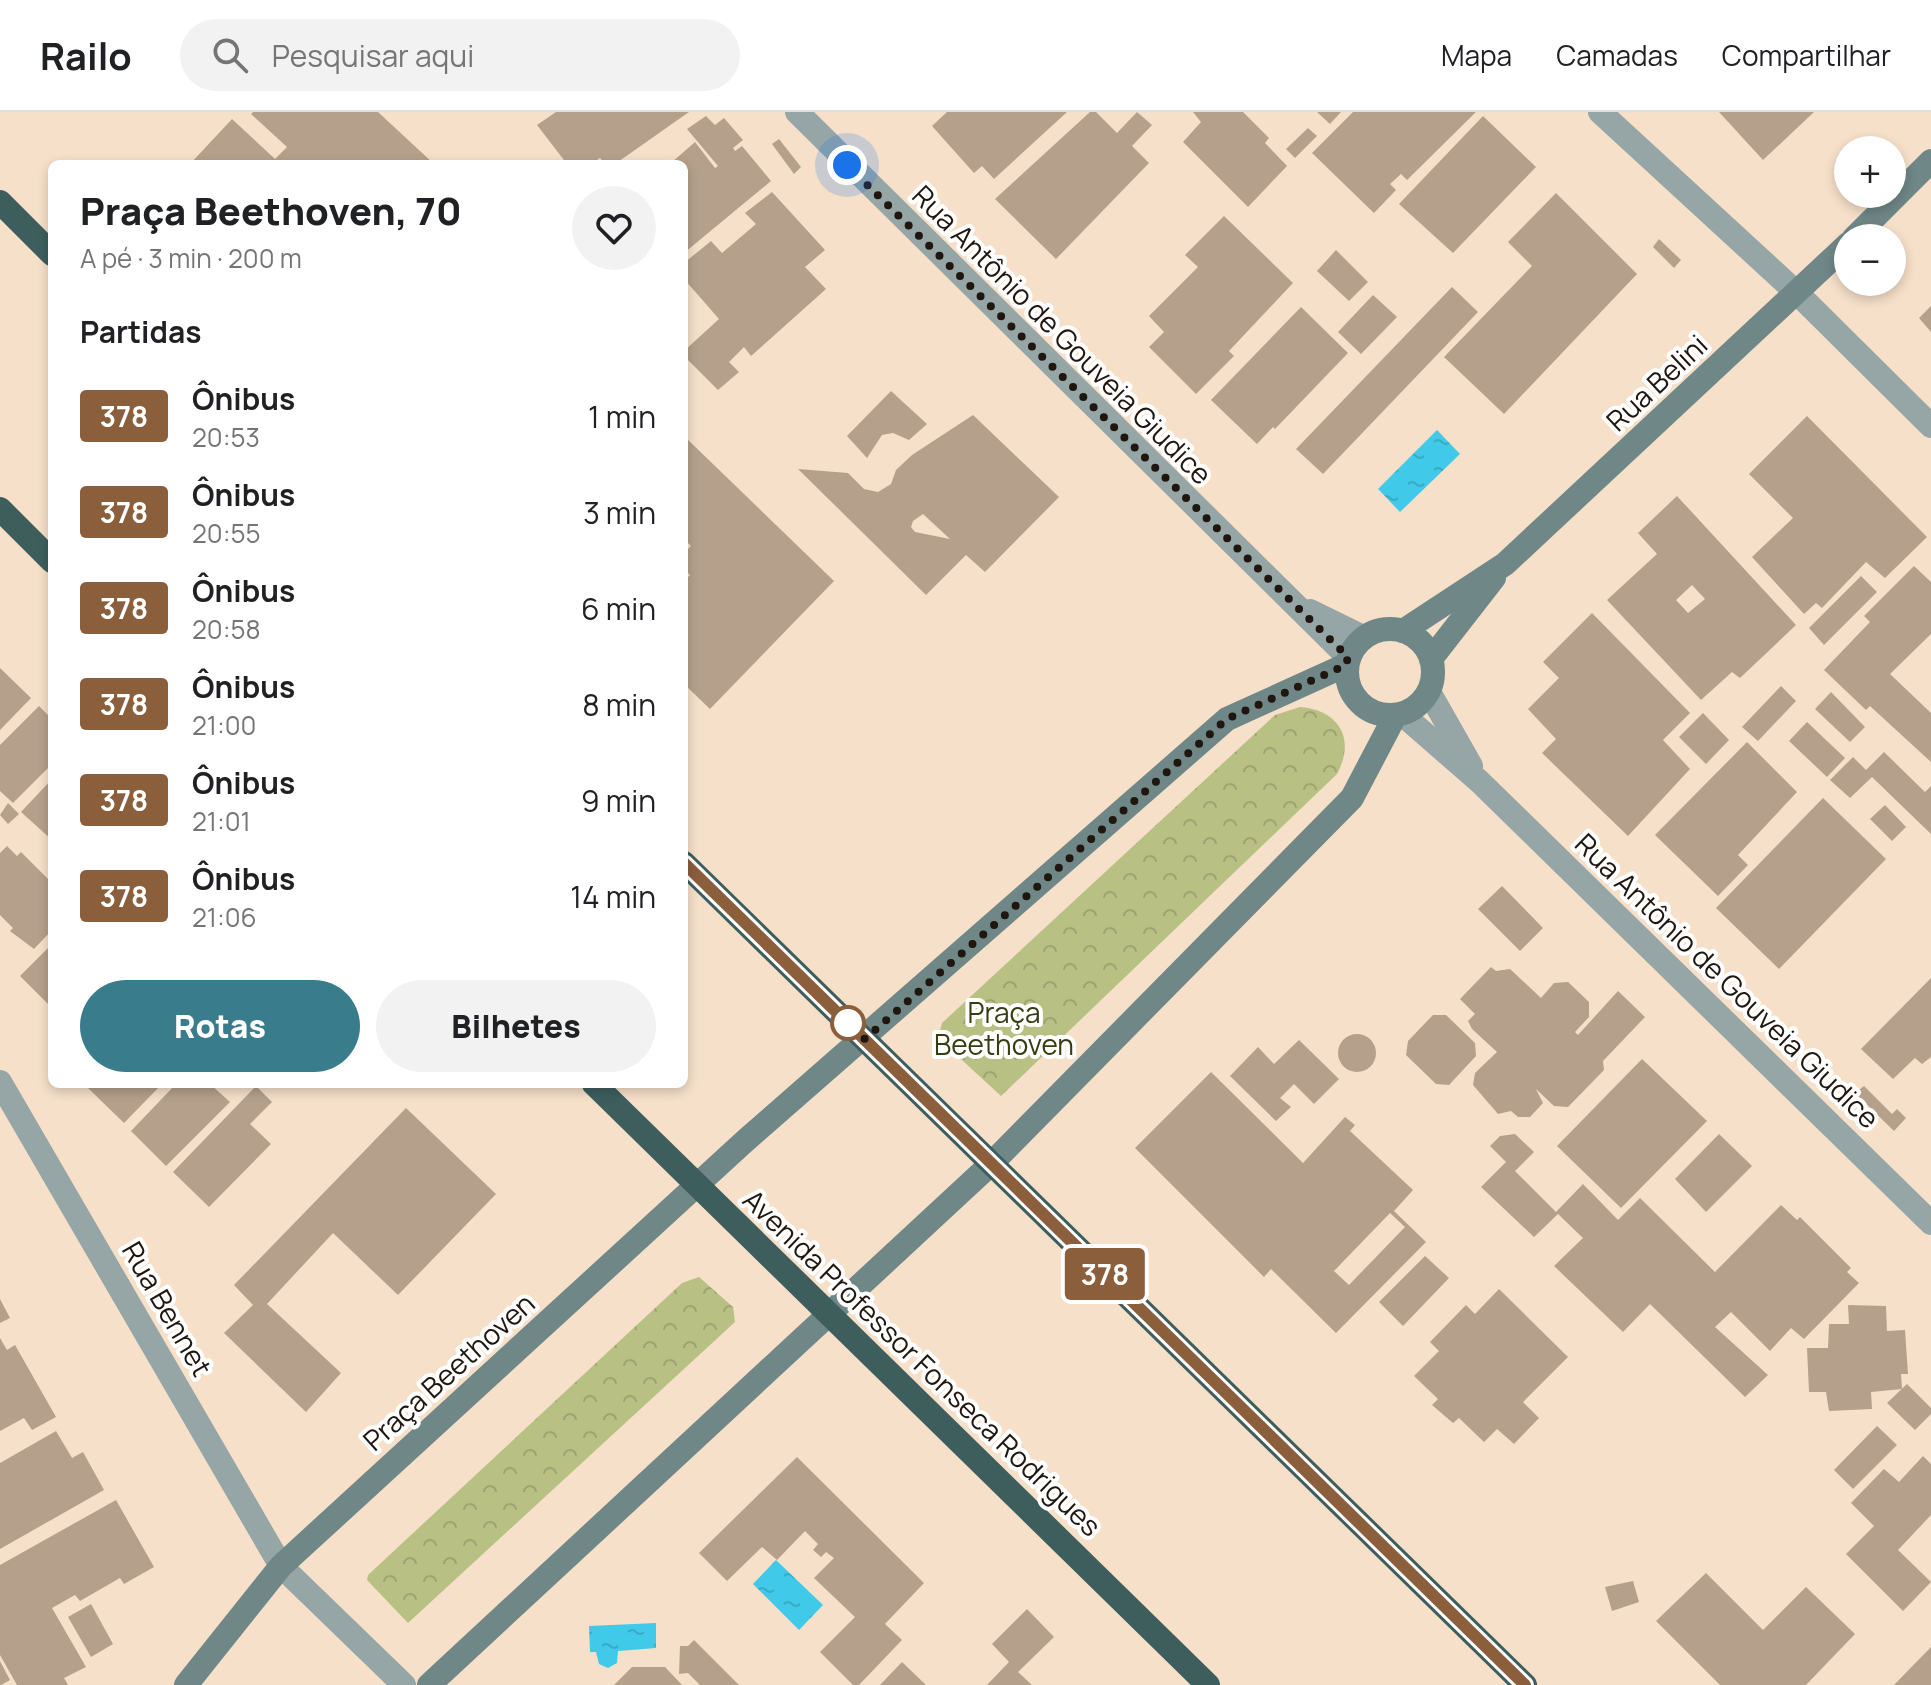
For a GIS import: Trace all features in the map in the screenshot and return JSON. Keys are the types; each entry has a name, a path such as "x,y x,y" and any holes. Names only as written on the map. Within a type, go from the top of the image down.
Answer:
{"highway":[{"path":"0,202 48,250"},
{"path":"0,509 48,557"},
{"path":"688,867 1525,1685"},
{"name":"Avenida Professor Fonseca Rodrigues","path":"598,1088 1208,1685"}],"street":[{"name":"Rua Antônio de Gouveia Giudice","path":"797,112 1347,661"},
{"path":"1600,112 1798,294 1931,426"},
{"path":"1868,224 1931,161"},
{"name":"Rua Belini","path":"1403,631 1505,564 1834,258"},
{"name":"Rua Belini","path":"1431,659 1505,564"},
{"name":"Rua Antônio de Gouveia Giudice","path":"1286,599 1363,637"},
{"path":"1383,629 1403,631 1425,646 1431,659 1433,675 1429,692 1422,701 1398,715 1378,715 1352,696 1347,661 1363,637 1383,629"},
{"name":"Praça Beethoven","path":"186,1685 281,1566 697,1186 1227,719 1347,661"},
{"name":"Rua Antônio de Gouveia Giudice","path":"1429,692 1480,782"},
{"name":"Rua Antônio de Gouveia Giudice","path":"1398,715 1480,782 1931,1223"},
{"path":"429,1685 992,1163 1352,798 1398,715"},
{"name":"Rua Bennet","path":"0,1082 281,1566"},
{"path":"281,1566 404,1685"}],"green space":[{"name":"Praça Beethoven","path":"1300,707 1325,714 1340,728 1345,749 1337,774 1001,1096 938,1038 942,1023 1275,715"},
{"path":"699,1277 733,1307 735,1322 408,1623 367,1580 368,1575 682,1283"}],"water":[{"path":"1437,430 1460,454 1400,512 1378,489"},
{"path":"776,1560 823,1605 799,1630 753,1584"},
{"path":"656,1623 656,1648 618,1651 617,1663 608,1668 599,1664 596,1652 590,1652 589,1626"}],"building":[{"path":"378,112 430,160 194,160 232,119 275,159 287,147 251,114"},
{"path":"556,112 689,112 621,160 564,160 537,125"},
{"path":"947,112 1067,112 994,179 982,166 974,173 932,126"},
{"path":"1090,112 1096,112 1117,133 1137,112 1152,125 1132,146 1149,163 1056,259 995,199"},
{"path":"1193,112 1243,112 1269,138 1265,143 1287,166 1248,207 1183,142 1201,122"},
{"path":"1317,112 1341,112 1330,124"},
{"path":"1353,112 1476,112 1407,180 1401,174 1390,184 1396,190 1374,213 1312,153"},
{"path":"1719,112 1814,112 1763,160"},
{"path":"706,116 715,125 724,118 743,140 733,148 735,151 742,146 771,181 688,250 688,160 674,160 695,142 715,168 718,166 687,129"},
{"path":"1483,116 1536,167 1453,253 1399,204"},
{"path":"1308,128 1317,136 1295,158 1286,149"},
{"path":"779,139 801,167 794,174 772,144"},
{"path":"772,192 825,250 805,267 826,289 751,356 744,347 729,362 739,372 718,390 688,360 688,347 719,319 688,284 688,260 711,241 722,253 756,224 745,213"},
{"path":"1556,193 1637,274 1504,414 1444,357 1532,266 1508,242"},
{"path":"1224,216 1293,283 1229,351 1234,356 1196,394 1149,347 1164,332 1149,316 1198,267 1185,255"},
{"path":"1659,239 1681,260 1674,268 1653,247"},
{"path":"1336,250 1368,282 1349,301 1317,271"},
{"path":"1452,287 1478,312 1323,474 1296,449"},
{"path":"1373,295 1397,317 1361,354 1338,332"},
{"path":"1931,306 1931,332 1919,318"},
{"path":"1301,307 1348,353 1257,444 1211,400"},
{"path":"891,391 927,424 909,440 893,433 882,435 867,458 847,436"},
{"path":"973,415 1059,497 985,572 966,555 926,595 798,469 848,473 864,489 878,492 891,484 896,470 912,455","holes":["923,514 950,539 915,532 911,527 913,521"]},
{"path":"1807,416 1927,537 1885,578 1866,562 1822,608 1816,603 1804,614 1752,557 1793,518 1749,474"},
{"path":"688,440 834,581 710,709 688,688 688,549 691,546 688,543"},
{"path":"1677,496 1796,625 1740,678 1732,672 1701,700 1607,600 1657,554 1638,533","holes":["1692,585 1705,599 1688,613 1676,600"]},
{"path":"1914,566 1931,582 1931,634 1890,674 1931,713 1931,762 1870,706 1866,710 1824,670 1870,622 1864,616"},
{"path":"1861,576 1877,592 1824,645 1809,628"},
{"path":"1592,613 1690,713 1663,740 1690,769 1628,836 1542,753 1556,739 1528,709 1559,678 1543,662"},
{"path":"0,668 31,698 0,730"},
{"path":"1781,686 1796,701 1758,741 1742,727"},
{"path":"1831,692 1865,727 1850,742 1815,709"},
{"path":"39,706 48,715 48,768 13,803 0,791 0,745"},
{"path":"1703,713 1729,740 1706,764 1679,737"},
{"path":"1807,722 1845,758 1827,777 1789,741"},
{"path":"1747,742 1797,792 1738,855 1748,865 1718,896 1655,835"},
{"path":"1884,752 1925,792 1931,786 1931,834 1872,777 1850,798 1830,780 1853,757 1866,770"},
{"path":"48,783 48,836 21,812"},
{"path":"1823,798 1886,859 1779,969 1716,908"},
{"path":"8,803 19,814 8,824 0,815"},
{"path":"1885,805 1906,827 1892,841 1870,819"},
{"path":"7,846 17,856 21,852 48,879 48,934 34,949 10,931 13,928 0,915 0,853"},
{"path":"1502,886 1543,928 1520,951 1478,909"},
{"path":"48,948 48,1004 20,976"},
{"path":"1491,967 1496,971 1510,969 1541,998 1554,983 1568,982 1589,1002 1589,1017 1575,1032 1578,1035 1618,991 1645,1017 1603,1061 1604,1070 1568,1107 1554,1106 1536,1089 1543,1103 1530,1117 1518,1117 1511,1111 1498,1114 1473,1085 1475,1073 1497,1052 1472,1029 1468,1021 1475,1014 1460,999"},
{"path":"1931,978 1931,1057 1922,1064 1915,1058 1893,1079 1861,1049"},
{"path":"1433,1015 1446,1015 1475,1043 1476,1056 1449,1085 1436,1084 1406,1055 1408,1041"},
{"path":"1357,1034 1371,1039 1376,1053 1371,1067 1357,1072 1343,1067 1338,1053 1343,1039"},
{"path":"1299,1040 1339,1079 1314,1104 1294,1084 1280,1098 1291,1107 1276,1121 1230,1076 1258,1047 1274,1064"},
{"path":"1642,1059 1707,1121 1621,1208 1557,1146"},
{"path":"1211,1072 1303,1163 1345,1117 1355,1125 1350,1131 1413,1190 1394,1211 1426,1242 1336,1333 1271,1269 1264,1277 1135,1148","holes":["1390,1213 1405,1227 1349,1285 1334,1271"]},
{"path":"1864,1086 1892,1114 1897,1109 1906,1118 1894,1131 1855,1093"},
{"path":"88,1088 158,1088 124,1123"},
{"path":"172,1088 214,1088 230,1102 166,1166 131,1131"},
{"path":"254,1088 258,1088 272,1102 250,1124 271,1144 209,1207 173,1172"},
{"path":"406,1108 496,1194 398,1295 333,1233 267,1304 341,1373 306,1412 224,1333 253,1305 234,1285"},
{"path":"1515,1134 1534,1152 1515,1171 1556,1212 1583,1184 1618,1220 1640,1198 1715,1272 1781,1205 1797,1220 1800,1217 1851,1268 1847,1272 1859,1283 1804,1339 1791,1328 1770,1351 1731,1312 1715,1327 1768,1375 1745,1397 1650,1304 1623,1332 1554,1266 1583,1238 1558,1214 1534,1237 1481,1187 1506,1162 1490,1146 1500,1136"},
{"path":"1719,1134 1752,1166 1706,1212 1675,1179"},
{"path":"1425,1256 1449,1278 1403,1326 1379,1302"},
{"path":"1499,1289 1568,1357 1523,1402 1539,1418 1514,1444 1497,1429 1484,1442 1459,1418 1453,1423 1432,1405 1438,1399 1414,1376 1439,1351 1430,1342 1466,1305 1475,1314"},
{"path":"0,1299 10,1318 0,1323"},
{"path":"1848,1305 1886,1306 1887,1331 1905,1330 1908,1374 1901,1374 1902,1389 1871,1392 1872,1409 1829,1411 1826,1392 1809,1392 1807,1348 1828,1348 1829,1324 1849,1324"},
{"path":"0,1338 7,1350 15,1345 56,1417 32,1430 24,1418 0,1431"},
{"path":"1907,1384 1931,1408 1931,1414 1915,1430 1887,1403"},
{"path":"1877,1426 1897,1445 1853,1489 1834,1470"},
{"path":"56,1431 72,1458 83,1452 104,1490 0,1549 0,1463"},
{"path":"1923,1456 1931,1464 1931,1515 1898,1550 1931,1582 1903,1611 1846,1554 1874,1526 1851,1503 1884,1469 1899,1482"},
{"path":"797,1457 924,1583 885,1624 902,1640 859,1685 853,1685 820,1652 855,1617 814,1578 834,1558 826,1552 821,1557 813,1550 818,1544 805,1531 777,1560 762,1547 727,1581 699,1553"},
{"path":"116,1500 154,1567 124,1584 120,1578 80,1601 75,1595 52,1608 86,1667 64,1678 68,1685 17,1685 0,1655 0,1565"},
{"path":"1706,1573 1763,1630 1806,1587 1855,1634 1806,1685 1720,1685 1656,1621"},
{"path":"1633,1581 1639,1602 1612,1611 1605,1587"},
{"path":"91,1604 113,1644 91,1657 68,1617"},
{"path":"1027,1609 1054,1637 1018,1672 1032,1685 987,1685 1009,1662 992,1644"},
{"path":"694,1640 739,1685 700,1685 688,1673 679,1674 680,1646 688,1646"},
{"path":"1931,1647 1931,1685 1894,1685"},
{"path":"0,1661 10,1680 1,1685 0,1685"},
{"path":"902,1662 926,1685 880,1685"},
{"path":"632,1667 665,1667 682,1685 614,1685"}],"bus line":[{"name":"378","path":"688,867 1525,1685"}],"route":[{"path":"847,165 1348,657 1346,665 1227,719 865,1039 848,1023"}]}
